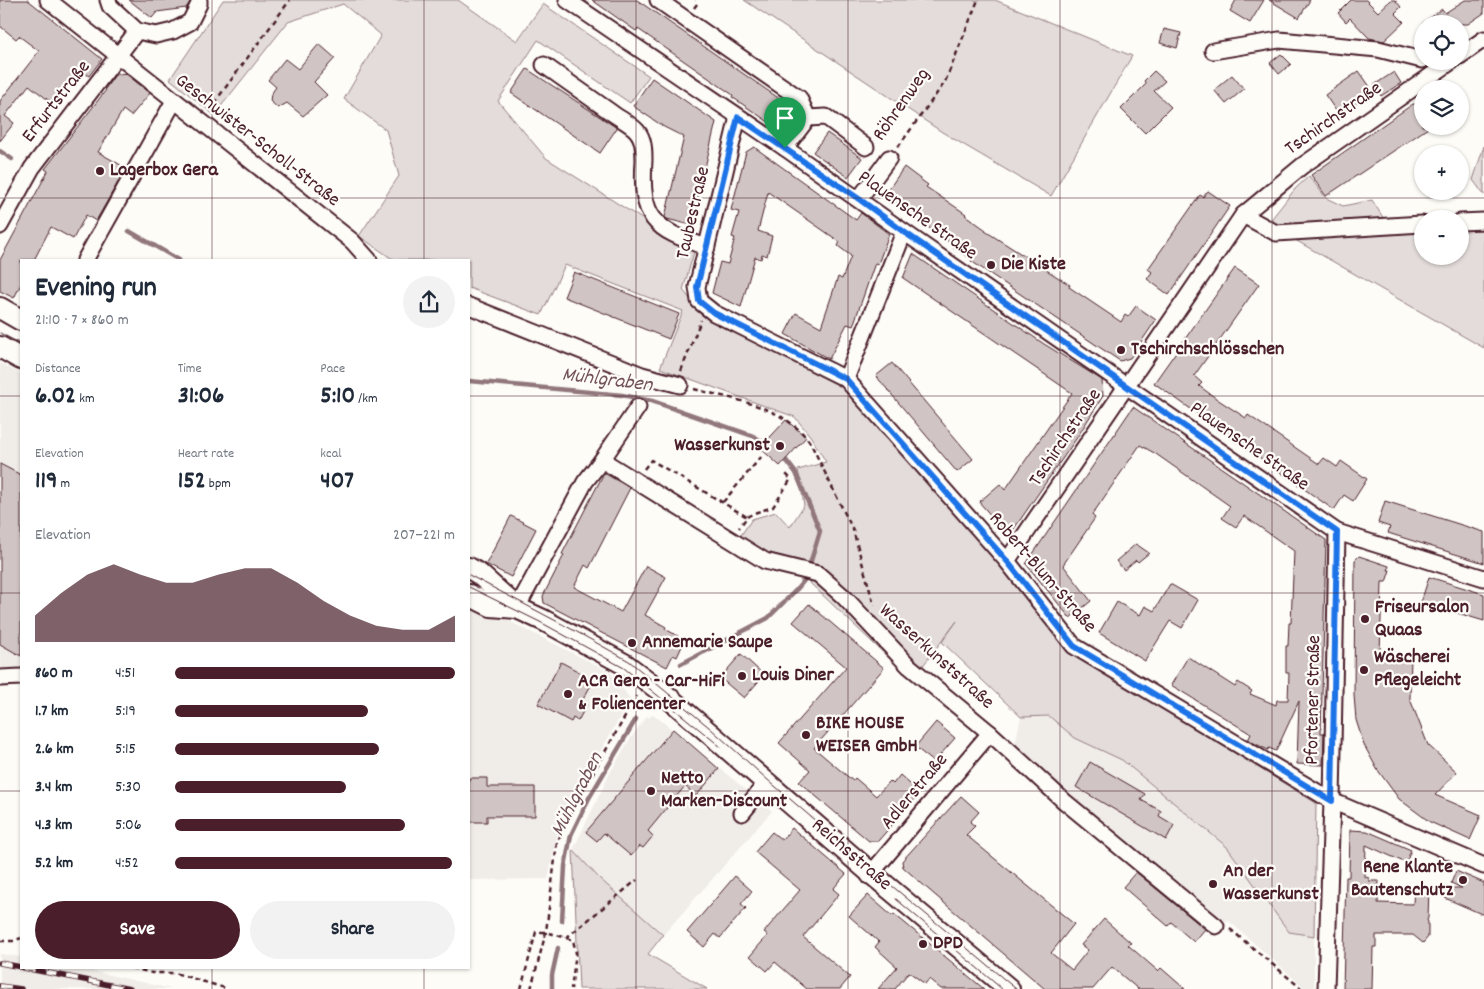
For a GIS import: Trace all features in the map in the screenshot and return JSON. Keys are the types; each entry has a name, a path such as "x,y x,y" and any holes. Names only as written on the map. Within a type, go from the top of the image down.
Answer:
{"main road":[{"path":"0,308 20,319"},
{"path":"0,347 20,358"},
{"name":"Reichsstraße","path":"470,569 479,574 517,608 626,665 646,680 713,735 871,875 1009,989"},
{"name":"Reichsstraße","path":"470,595 492,606 517,608"}],"street":[{"name":"Geschwister-Scholl-Straße","path":"48,0 352,241 368,259"},
{"path":"108,0 110,6 137,31 156,35 173,31 190,22 199,4 199,0"},
{"path":"658,0 799,98 808,118"},
{"name":"Plauensche Straße","path":"570,1 859,199 1337,532 1484,578"},
{"path":"118,56 137,31"},
{"path":"1469,50 1484,39"},
{"path":"1213,51 1279,40 1378,49 1414,58"},
{"name":"Erfurtstraße","path":"0,226 32,168 118,56"},
{"path":"544,65 637,131 644,152 642,186 644,199 652,218 661,226 706,247"},
{"name":"Tschirchstraße","path":"1007,561 1243,214 1302,166 1439,70"},
{"path":"86,259 174,101"},
{"name":"Taubestraße","path":"710,310 699,301 697,287 738,117"},
{"path":"785,148 808,118 826,117 866,147"},
{"name":"Röhrenweg","path":"859,199 889,158"},
{"path":"1243,214 1276,233 1414,224"},
{"path":"1469,221 1484,220"},
{"path":"846,379 904,232"},
{"path":"470,306 642,375 678,384"},
{"name":"Robert-Blum-Straße","path":"710,310 846,379 1007,561 1074,646 1332,801 1484,866"},
{"path":"517,608 585,482 638,407"},
{"name":"Wasserkunststraße","path":"602,460 765,561 818,574 844,597 898,656 990,733 1064,800 1216,926"},
{"name":"Pfortener Straße","path":"1326,989 1337,532"},
{"path":"0,678 20,677"},
{"name":"Adlerstraße","path":"871,875 990,733"},
{"path":"742,813 767,782"}],"path":[{"path":"201,122 290,0"},
{"name":"Röhrenweg","path":"889,158 945,82 978,0"},
{"path":"710,310 678,384 760,407 778,414 791,422 804,434 811,444 853,530 874,607"},
{"path":"723,502 762,456"},
{"path":"635,480 652,460 747,517"},
{"path":"730,540 747,517 754,512 773,507 791,479 785,473"},
{"path":"531,989 546,932 557,843 575,804 646,680"},
{"path":"566,938 637,880"},
{"path":"1216,926 1227,926 1302,989"},
{"path":"521,989 536,932 546,932 573,940 576,953 571,989"},
{"path":"0,941 20,938"},
{"path":"136,969 152,973 175,973 228,989"}],"shaded area":[{"path":"223,0 458,0 517,41 543,4 649,76 630,103 538,40 498,101 546,158 694,252 683,290 698,309 841,386 999,565 1070,652 1316,803 1314,936 1289,932 1227,847 1122,760 1075,738 1049,716 1021,717 942,642 957,621 912,680 793,567 771,558 739,538 752,519 776,512 790,527 804,505 798,470 826,462 811,437 795,417 660,368 683,311 565,265 541,315 470,288 470,259 394,259 359,236 399,176 386,130 344,99 381,35 343,4 288,22 214,115 170,79"},
{"path":"744,0 995,0 1132,56 1051,196 942,132"},
{"path":"1484,146 1484,195 1473,180"},
{"path":"1309,176 1326,198 1343,206 1372,200 1384,219 1277,228 1269,222 1295,189"},
{"path":"1484,222 1484,348 1290,237 1414,228 1414,265 1469,265 1469,223"},
{"path":"0,363 20,373 20,684 0,686"},
{"path":"470,602 610,672 630,699 559,825 548,879 470,880"},
{"path":"653,714 772,811 663,935 599,878 573,850 610,773 630,739 647,716 649,718"},
{"name":"An der Wasserkunst","path":"1049,716 1075,738 1122,760 1227,847 1289,932 1314,936 1314,989 1306,989 1229,921 1216,920 1014,749 1021,717"},
{"path":"573,850 599,878 663,935 648,954 707,989 579,989"},
{"path":"0,954 20,957 20,969 83,969 171,989 0,989"}],"building":[{"path":"0,0 28,0 102,59 89,76 79,69 52,103 29,85 5,116 14,123 0,141 0,101 39,51 19,36 16,39 0,26"},
{"path":"129,0 190,0 190,2 186,8 157,12 152,18"},
{"path":"592,0 637,0 787,104 773,125 638,29 636,31"},
{"path":"1236,0 1264,0 1250,23 1230,11"},
{"path":"1269,0 1310,0 1299,18"},
{"path":"1351,0 1366,0 1378,12 1391,0 1395,0 1401,7 1395,13 1404,22 1384,41 1369,38 1350,18 1346,22 1338,13"},
{"path":"1465,0 1484,0 1484,13 1469,23 1469,15 1434,15 1442,9 1445,13"},
{"path":"1164,29 1181,33 1177,48 1160,43"},
{"path":"319,44 335,58 314,82 327,95 303,116 287,103 278,108 270,101 271,94 276,87 268,80 285,59 298,69"},
{"path":"1281,54 1291,64 1279,74 1270,63"},
{"path":"527,69 617,128 600,153 511,93"},
{"path":"1154,71 1165,81 1154,91 1171,107 1145,133 1121,109 1146,84 1144,81"},
{"path":"1359,71 1373,91 1339,115 1325,95"},
{"path":"1394,72 1401,83 1381,96 1374,85"},
{"path":"125,73 150,93 131,116 123,110 98,152 126,168 96,221 86,215 73,239 51,227 35,259 20,259 20,286 14,298 0,291 0,260 48,171 45,169 106,90 115,75"},
{"path":"1232,75 1244,89 1226,104 1214,90"},
{"path":"652,78 716,122 691,225 665,217 684,137 664,127 633,106"},
{"path":"1414,104 1414,135 1418,135 1326,196 1311,175"},
{"path":"827,133 862,158 848,177 813,152"},
{"path":"754,147 856,220 861,213 889,234 878,264 875,263 853,326 847,324 829,359 785,334 796,313 821,327 838,277 842,279 851,256 838,246 840,242 768,192 758,231 772,236 767,256 762,254 761,259 755,257 741,307 712,293 720,262 728,264 735,238 732,237 739,212 731,210 746,152"},
{"path":"904,167 928,185 926,187 966,214 985,231 1070,285 1069,287 1121,322 1125,315 1128,317 1136,306 1156,320 1130,358 1120,361 971,261 952,244 884,196"},
{"path":"1208,191 1230,206 1169,295 1147,279 1152,272 1148,269 1200,195 1203,197"},
{"path":"913,254 1044,344 1102,380 1103,396 1076,439 1009,536 979,502 1000,484 1005,490 1072,393 903,278"},
{"path":"1235,268 1259,284 1194,376 1202,383 1199,386 1220,401 1246,418 1248,415 1319,464 1324,458 1337,467 1341,461 1367,479 1353,501 1344,495 1334,510 1154,383"},
{"path":"574,272 679,314 669,339 564,297"},
{"path":"892,363 973,459 957,472 876,376"},
{"path":"1133,407 1326,540 1321,733 1324,733 1323,765 1297,764 1299,701 1276,751 1269,748 1268,750 1248,740 1251,734 1171,685 1188,657 1235,687 1238,682 1252,691 1250,694 1276,705 1277,700 1288,700 1289,673 1286,673 1286,646 1288,646 1289,623 1291,623 1294,551 1244,516 1236,527 1222,518 1230,506 1156,454 1140,445 1092,515 1095,518 1063,565 1091,601 1070,618 1026,564"},
{"name":"Wasserkunst","path":"786,420 806,437 780,466 760,448"},
{"path":"0,464 20,474 20,655 0,644"},
{"path":"604,473 630,488 589,568 585,565 574,587 621,612 646,566 666,577 645,615 678,636 676,640 683,644 677,657 673,655 667,667 544,603 543,596 564,555 562,554"},
{"path":"1385,501 1484,532 1484,563 1388,533 1390,527 1378,523"},
{"path":"511,516 536,529 511,577 486,564"},
{"path":"1136,544 1149,553 1138,562 1136,560 1124,570 1116,561"},
{"path":"1359,556 1389,566 1388,570 1390,570 1386,582 1382,582 1380,654 1411,655 1410,699 1428,745 1457,772 1435,795 1481,815 1470,840 1430,822 1399,799 1377,769 1364,745 1356,720 1354,695 1355,560"},
{"path":"1429,577 1484,594 1484,621 1421,602"},
{"path":"1170,584 1198,600 1182,628 1170,621 1145,661 1099,633 1117,602 1140,615 1145,606 1154,611"},
{"path":"809,604 884,668 814,748 853,781 855,778 876,796 890,781 893,784 900,775 920,793 878,841 869,841 799,782 810,770 779,743 846,667 793,622"},
{"name":"Louis Diner","path":"741,654 764,675 744,698 720,678"},
{"path":"561,662 594,680 582,701 587,704 578,721 573,718 571,722 538,704"},
{"path":"936,722 955,738 934,762 915,747"},
{"name":"Netto Marken-Discount","path":"673,729 719,769 696,796 685,786 648,831 653,836 643,848 640,846 631,856 604,833 597,841 586,832"},
{"path":"1090,762 1145,794 1141,800 1161,811 1159,816 1174,825 1166,840 1076,787"},
{"path":"470,778 487,778 487,787 535,787 535,816 487,816 487,822 470,822"},
{"path":"961,796 979,812 970,822 975,826 966,835 1074,924 1051,953 1072,970 1088,950 1081,945 1104,919 1131,943 1128,945 1158,971 1161,968 1185,989 1138,989 1112,967 1093,989 1045,989 929,890 903,867 902,861"},
{"path":"792,828 846,874 833,889 839,894 803,937 850,977 840,989 807,989 775,962 767,971 750,956 768,935 764,932 800,890 755,852 772,832 782,840"},
{"path":"1350,830 1367,831 1411,850 1406,863 1366,845 1365,877 1369,878 1369,881 1379,881 1378,903 1413,904 1414,887 1429,887 1428,937 1423,943 1413,935 1376,935 1376,947 1373,947 1372,989 1343,989 1346,877 1349,877"},
{"path":"1456,871 1484,883 1484,915 1445,898 1449,888 1462,888 1451,883"},
{"path":"1136,872 1205,929 1194,942 1171,922 1168,926 1123,887"},
{"path":"735,876 752,891 741,904 746,908 720,938 715,934 704,947 687,932"},
{"path":"868,895 892,916 894,914 984,989 941,989 929,979 925,984 909,972 895,989 878,989 897,967 875,947 879,942 849,916"}],"waterway":[{"name":"Mühlgraben","path":"0,151 12,159"},
{"name":"Mühlgraben","path":"129,231 177,259"},
{"name":"Mühlgraben","path":"470,381 622,395 652,401 753,436 765,443"},
{"name":"Mühlgraben","path":"786,460 796,473 820,531 810,564"},
{"name":"Mühlgraben","path":"681,664 768,618 806,578"},
{"name":"Mühlgraben","path":"562,921 565,866 571,835 589,798 636,719"},
{"name":"Mühlgraben","path":"552,989 552,975 558,948"}],"tram line":[{"path":"0,333 20,343"},
{"path":"470,576 629,661 710,728 874,871 1016,989"},
{"path":"470,587 542,623 624,668 721,747"},
{"path":"896,899 1002,989"}],"railway":[{"path":"0,963 20,967"},
{"path":"29,969 130,989"},
{"path":"0,986 21,989"}],"place":[{"name":"Lagerbox Gera","path":"100,171"},
{"name":"Die Kiste","path":"991,265"},
{"name":"Tschirchschlösschen","path":"1121,350"},
{"name":"Wasserkunst","path":"780,446"},
{"name":"Friseursalon Quaas","path":"1365,619"},
{"name":"Annemarie Saupe","path":"632,643"},
{"name":"Wäscherei Pflegeleicht","path":"1364,670"},
{"name":"Louis Diner","path":"742,676"},
{"name":"ACR Gera - Car-HiFi & Foliencenter","path":"568,694"},
{"name":"BIKE HOUSE WEISER GmbH","path":"806,735"},
{"name":"Netto Marken-Discount","path":"651,791"},
{"name":"Rene Klante Bautenschutz","path":"1463,880"},
{"name":"An der Wasserkunst","path":"1213,884"},
{"name":"DPD","path":"923,944"}],"route":[{"path":"738,117 785,148 1337,532 1332,801 1074,646 1007,561 846,379 714,313 699,301 697,287 738,117"}]}
